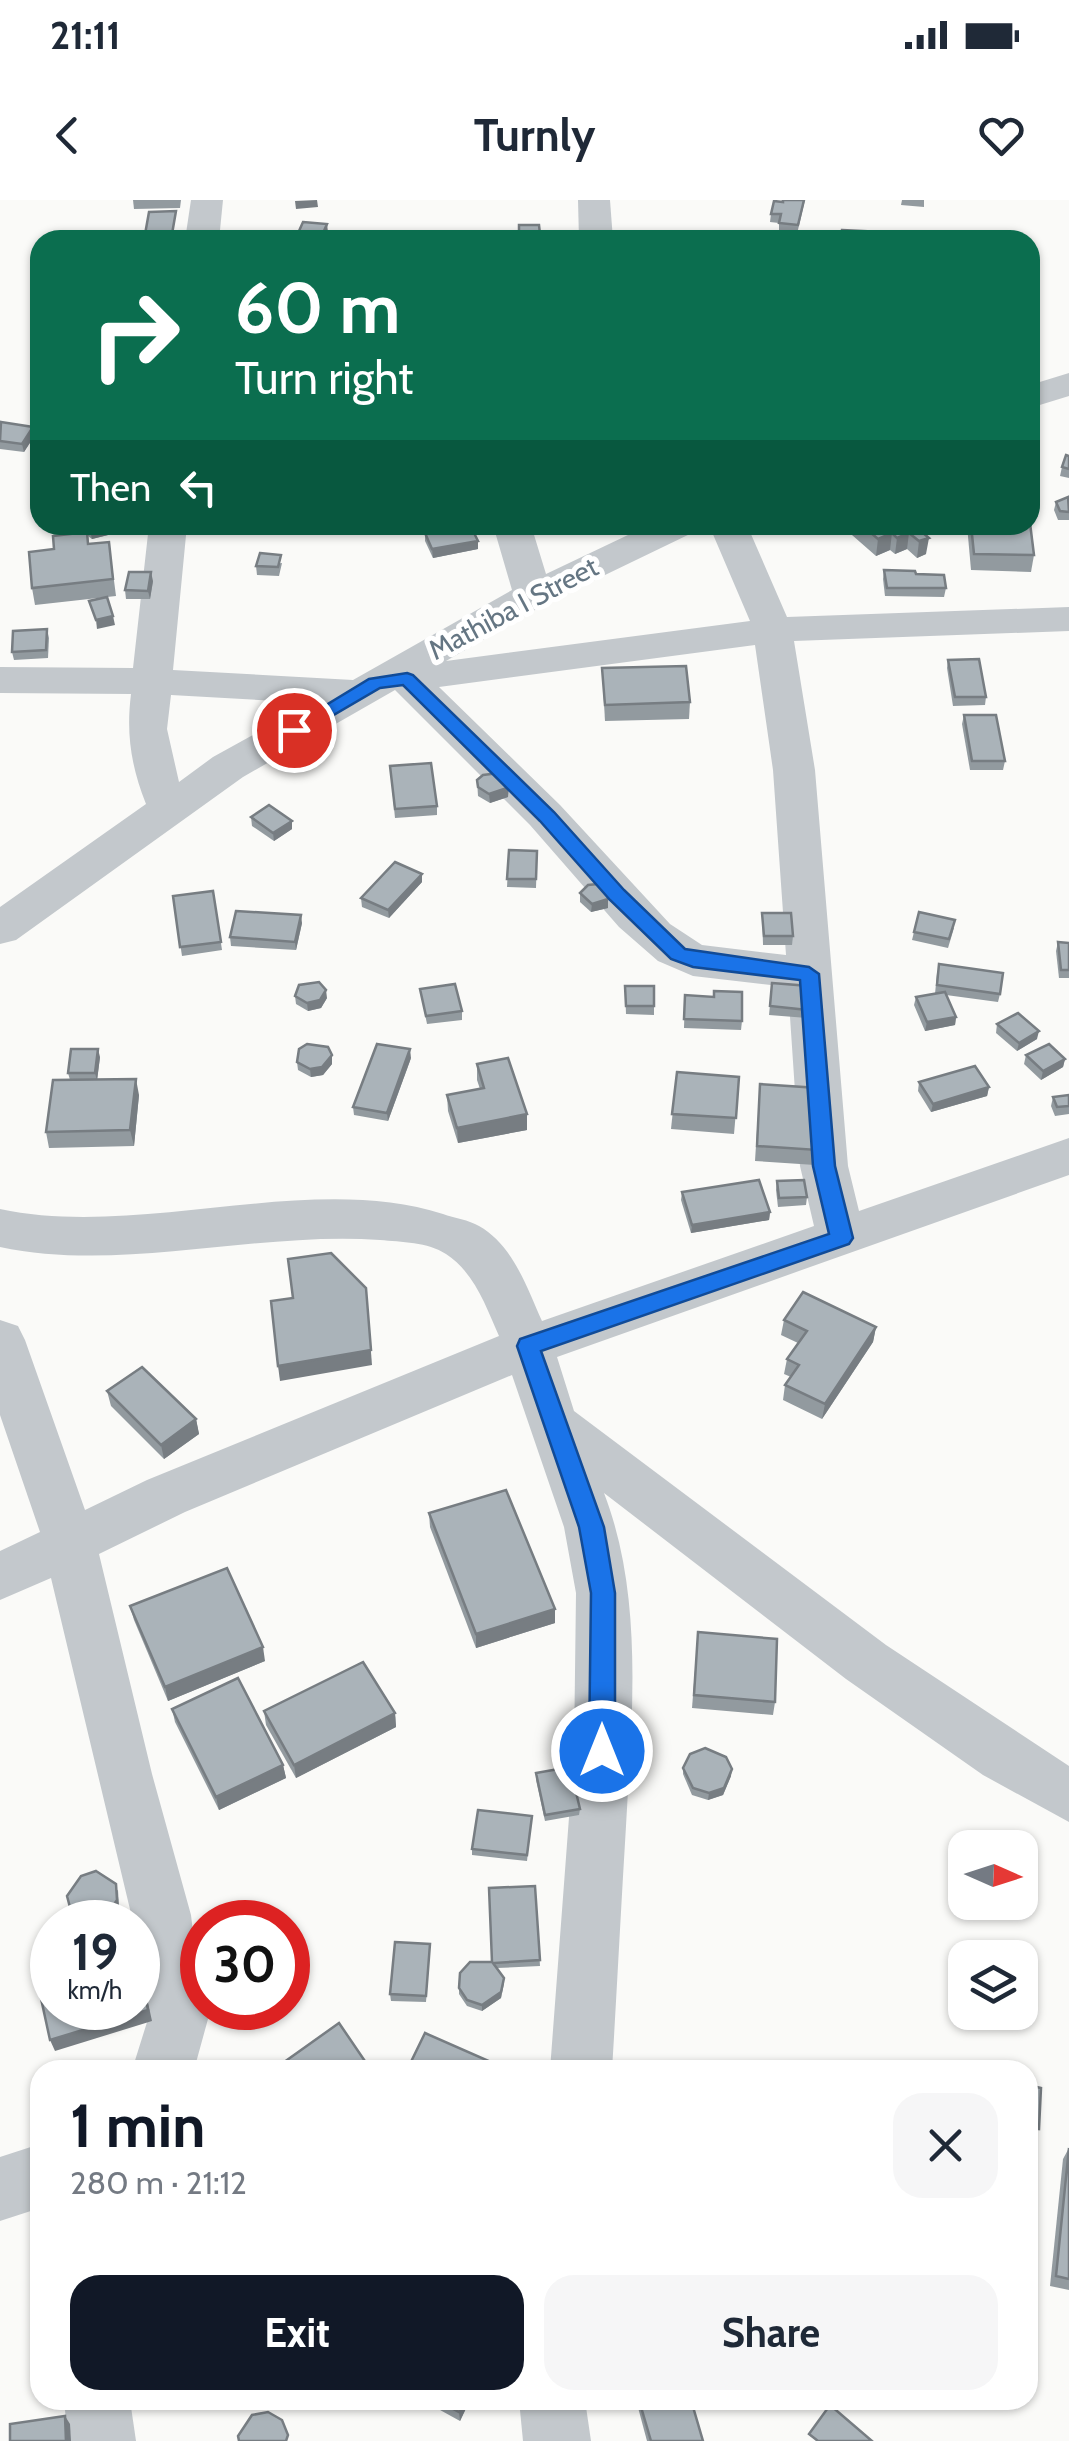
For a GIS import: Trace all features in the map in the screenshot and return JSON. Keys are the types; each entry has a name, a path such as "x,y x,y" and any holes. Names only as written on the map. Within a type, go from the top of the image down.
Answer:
{"street":[{"path":"203,230 207,200"},
{"path":"594,200 600,230"},
{"path":"167,535 147,729 154,771 168,806"},
{"path":"515,535 533,595"},
{"name":"Mathiba I Street","path":"0,929 228,767 381,685 533,595 658,535"},
{"path":"732,535 773,630 794,770 824,1166 842,1238"},
{"path":"0,680 381,685 773,630 1069,619"},
{"path":"381,685 547,816 617,895 678,954 693,960 809,974"},
{"path":"0,1577 166,1496 528,1346 1069,1156"},
{"path":"0,1228 28,1234 97,1235 346,1219 414,1224 464,1240 495,1272 528,1346 552,1423 592,1527 603,1593 602,1751 581,2060"},
{"path":"0,1340 70,1543 160,1915 178,2019 166,2060"},
{"path":"552,1423 866,1662 1003,1757 1069,1796"},
{"path":"0,2189 30,2179"},
{"path":"98,2410 102,2441"},
{"path":"553,2410 557,2441"}],"building":[{"path":"804,200 798,225 779,223 781,214 771,214 774,201"},
{"path":"176,211 173,230 146,230 149,212"},
{"path":"303,222 327,224 324,230 299,230"},
{"path":"519,225 539,225 540,230 519,230"},
{"path":"1,422 30,427 22,444 0,441"},
{"path":"1066,455 1069,456 1069,469 1062,467"},
{"path":"1068,497 1069,512 1060,511 1056,502"},
{"path":"87,535 88,544 109,542 113,579 32,588 29,552 54,549 53,536"},
{"path":"426,535 475,535 478,541 432,549"},
{"path":"972,535 1032,535 1034,555 974,554"},
{"path":"260,553 281,555 278,567 256,566"},
{"path":"884,570 944,575 946,588 887,588"},
{"path":"129,572 151,572 148,591 125,590"},
{"path":"107,597 113,616 96,620 89,601"},
{"path":"47,629 46,650 12,652 13,631"},
{"path":"979,659 986,697 955,697 948,660"},
{"path":"686,666 690,702 605,705 602,668"},
{"path":"964,715 996,715 1005,761 972,761"},
{"path":"431,763 437,806 395,809 390,766"},
{"path":"499,773 509,781 507,788 489,794 478,787 477,780 483,775"},
{"path":"269,805 292,821 273,833 251,817"},
{"path":"509,850 537,851 536,879 507,879"},
{"path":"395,862 422,874 388,910 361,898"},
{"path":"598,884 608,890 608,899 592,904 580,893 588,885"},
{"path":"213,891 221,942 180,947 173,896"},
{"path":"236,911 301,915 295,942 230,937"},
{"path":"919,912 955,920 949,939 914,932"},
{"path":"762,913 791,913 793,936 764,936"},
{"path":"1058,942 1069,943 1069,970 1061,970"},
{"path":"939,964 1003,973 1000,994 937,985"},
{"path":"319,982 326,990 320,1000 307,1003 295,996 299,985"},
{"path":"772,983 809,986 808,1010 770,1006"},
{"path":"455,984 462,1011 426,1016 420,989"},
{"path":"625,986 654,986 654,1006 626,1006"},
{"path":"714,991 742,992 742,1021 684,1019 685,995 714,997"},
{"path":"945,992 956,1017 927,1022 916,997"},
{"path":"1018,1013 1039,1031 1019,1043 997,1024"},
{"path":"307,1044 328,1047 332,1055 322,1067 310,1069 297,1062 299,1049"},
{"path":"377,1044 410,1049 387,1113 353,1107"},
{"path":"1049,1044 1065,1059 1043,1071 1026,1055"},
{"path":"71,1049 98,1049 95,1073 68,1073"},
{"path":"508,1058 527,1114 457,1128 447,1095 484,1088 477,1064"},
{"path":"975,1066 989,1087 933,1104 919,1082"},
{"path":"677,1072 739,1077 736,1118 672,1114"},
{"path":"136,1079 130,1130 46,1132 53,1080"},
{"path":"760,1084 818,1088 817,1150 757,1146"},
{"path":"1069,1095 1069,1106 1057,1107 1053,1097"},
{"path":"759,1180 770,1212 692,1225 682,1192"},
{"path":"804,1180 807,1197 779,1198 777,1181"},
{"path":"331,1253 366,1288 371,1350 278,1366 271,1301 293,1298 288,1259"},
{"path":"803,1292 876,1327 825,1404 785,1385 799,1365 787,1359 807,1331 784,1320"},
{"path":"142,1367 196,1419 161,1445 107,1391"},
{"path":"506,1490 555,1609 476,1634 429,1513"},
{"path":"227,1568 263,1647 165,1687 130,1606"},
{"path":"698,1632 777,1639 775,1702 694,1695"},
{"path":"363,1662 395,1713 294,1765 264,1711"},
{"path":"238,1678 283,1765 216,1797 172,1709"},
{"path":"705,1748 726,1757 732,1769 724,1788 709,1793 693,1788 683,1768 690,1754"},
{"path":"570,1767 580,1809 545,1815 536,1773"},
{"path":"478,1810 532,1816 527,1855 472,1849"},
{"path":"96,1871 116,1884 117,1900 68,1900 81,1876"},
{"path":"535,1886 540,1960 493,1963 504,1978 501,1992 482,2005 467,2000 459,1988 460,1973 470,1962 492,1962 489,1888"},
{"path":"395,1942 430,1944 426,1996 390,1994"},
{"path":"339,2023 364,2060 287,2060"},
{"path":"48,2030 83,2030 50,2040"},
{"path":"425,2033 486,2060 412,2060"},
{"path":"1038,2087 1041,2088 1038,2129"},
{"path":"1069,2148 1069,2279 1056,2276"},
{"path":"642,2410 694,2410 703,2441 651,2441"},
{"path":"826,2410 836,2410 872,2441 818,2441 809,2434"},
{"path":"268,2412 282,2420 288,2435 286,2441 239,2441 238,2436 252,2415"},
{"path":"65,2416 66,2441 10,2441 10,2424"}],"route":[{"path":"294,730 376,683 407,679 547,816 617,895 678,954 693,960 809,974 824,1166 842,1238 528,1346 552,1423 592,1527 603,1593 602,1751"}]}
